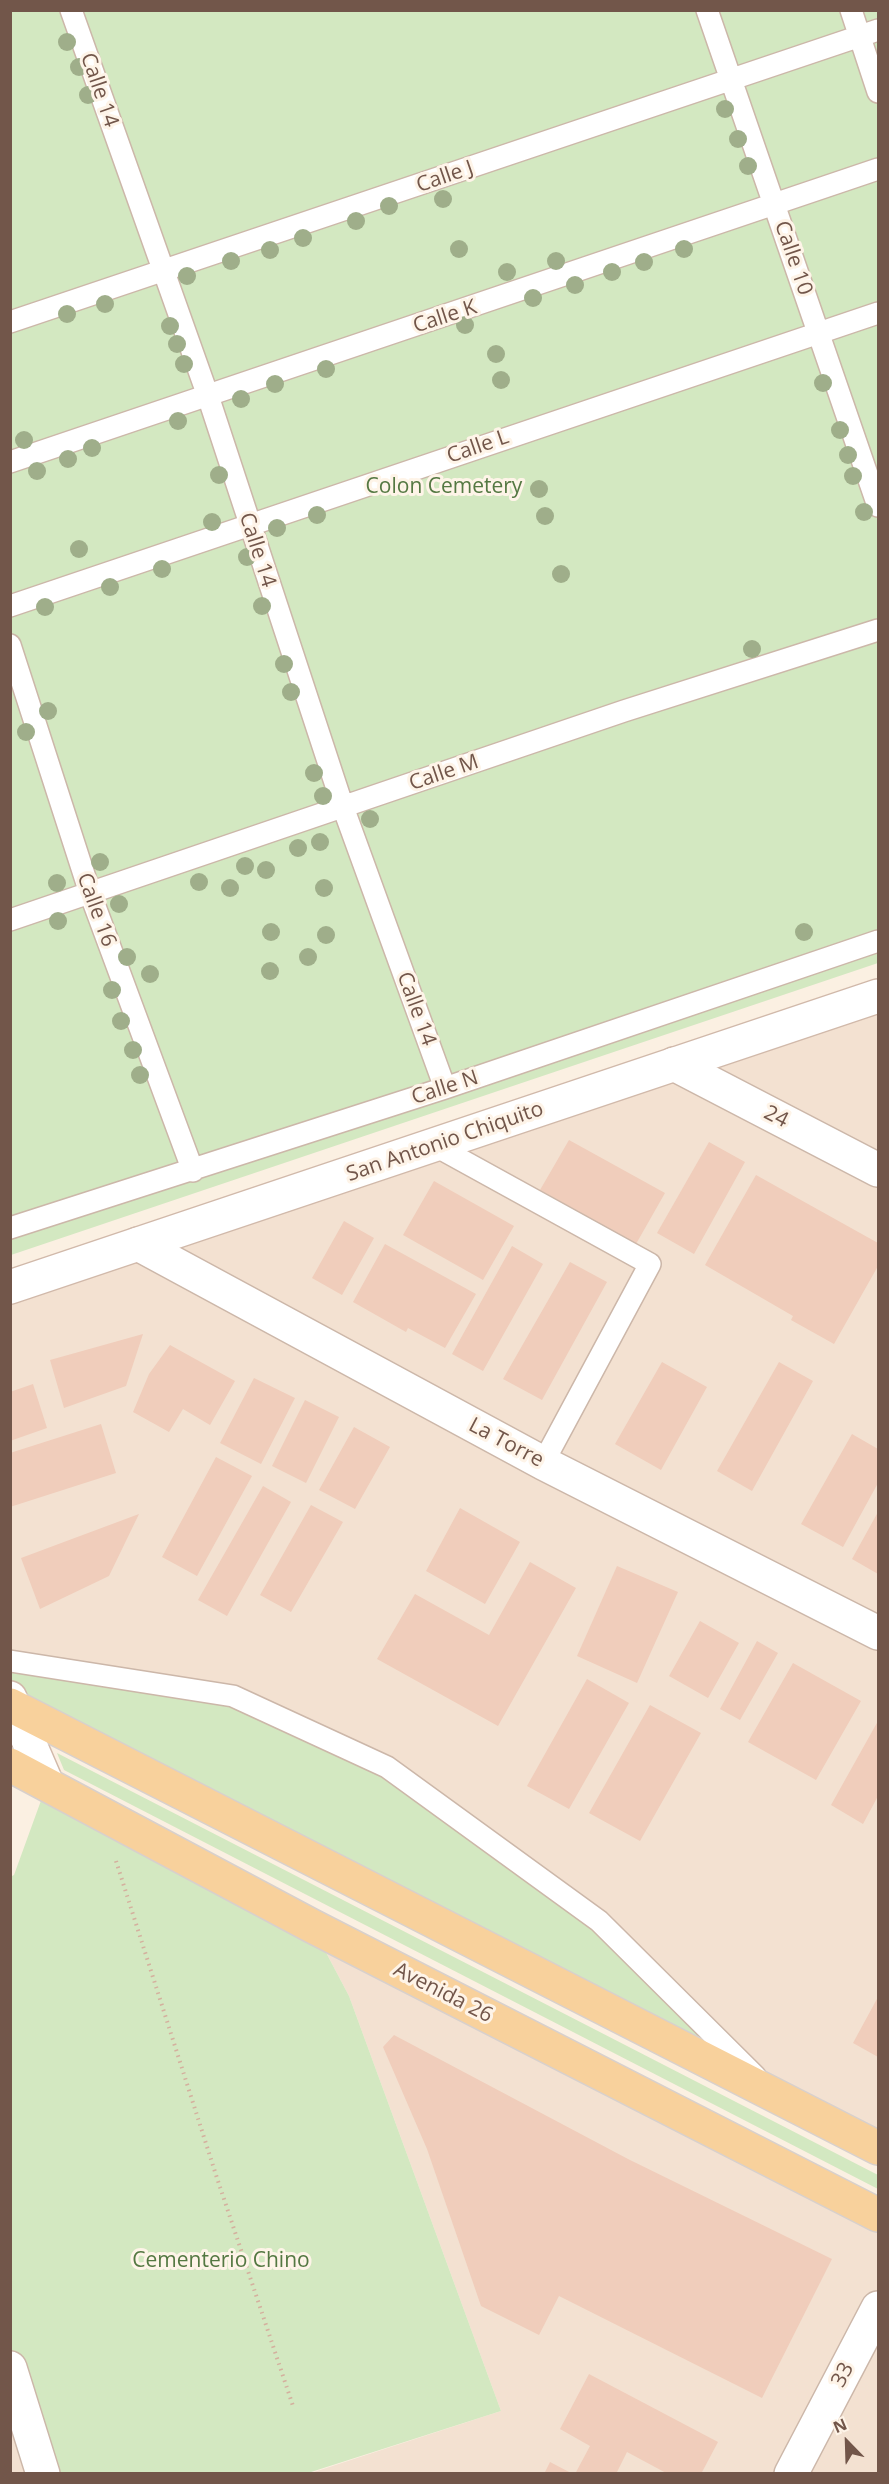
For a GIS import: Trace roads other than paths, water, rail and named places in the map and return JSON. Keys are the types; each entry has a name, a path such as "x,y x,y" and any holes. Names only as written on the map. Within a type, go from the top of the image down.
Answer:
{"main road":[{"path":"11,1703 879,2148"},
{"name":"Avenida 26","path":"10,1765 312,1926 879,2215"}],"street":[{"name":"San Antonio Chiquito","path":"10,1287 879,996"},
{"name":"24","path":"674,1064 879,1170"},
{"name":"La Torre","path":"138,1244 543,1463 879,1633"},
{"path":"11,1703 47,1784"},
{"name":"33","path":"790,2474 879,2308"},
{"path":"10,2368 44,2474"}],"lane":[{"name":"Calle 14","path":"71,10 207,396 343,807 445,1088"},
{"name":"Calle 10","path":"707,10 879,506"},
{"path":"851,10 869,34 879,92"},
{"name":"Calle J","path":"10,322 869,34"},
{"name":"Calle K","path":"10,462 879,169"},
{"name":"Calle L","path":"10,606 879,313"},
{"name":"Calle M","path":"10,920 624,711 879,630"},
{"name":"Calle 16","path":"10,645 90,893 193,1171"},
{"name":"Calle N","path":"10,1228 193,1171 445,1088 879,941"},
{"path":"434,1145 650,1264 543,1463"},
{"path":"10,1661 233,1696 387,1767 599,1921 775,2096"}],"park label":[{"name":"Colon Cemetery","path":"444,487"},
{"name":"Cementerio Chino","path":"221,2261"}]}
